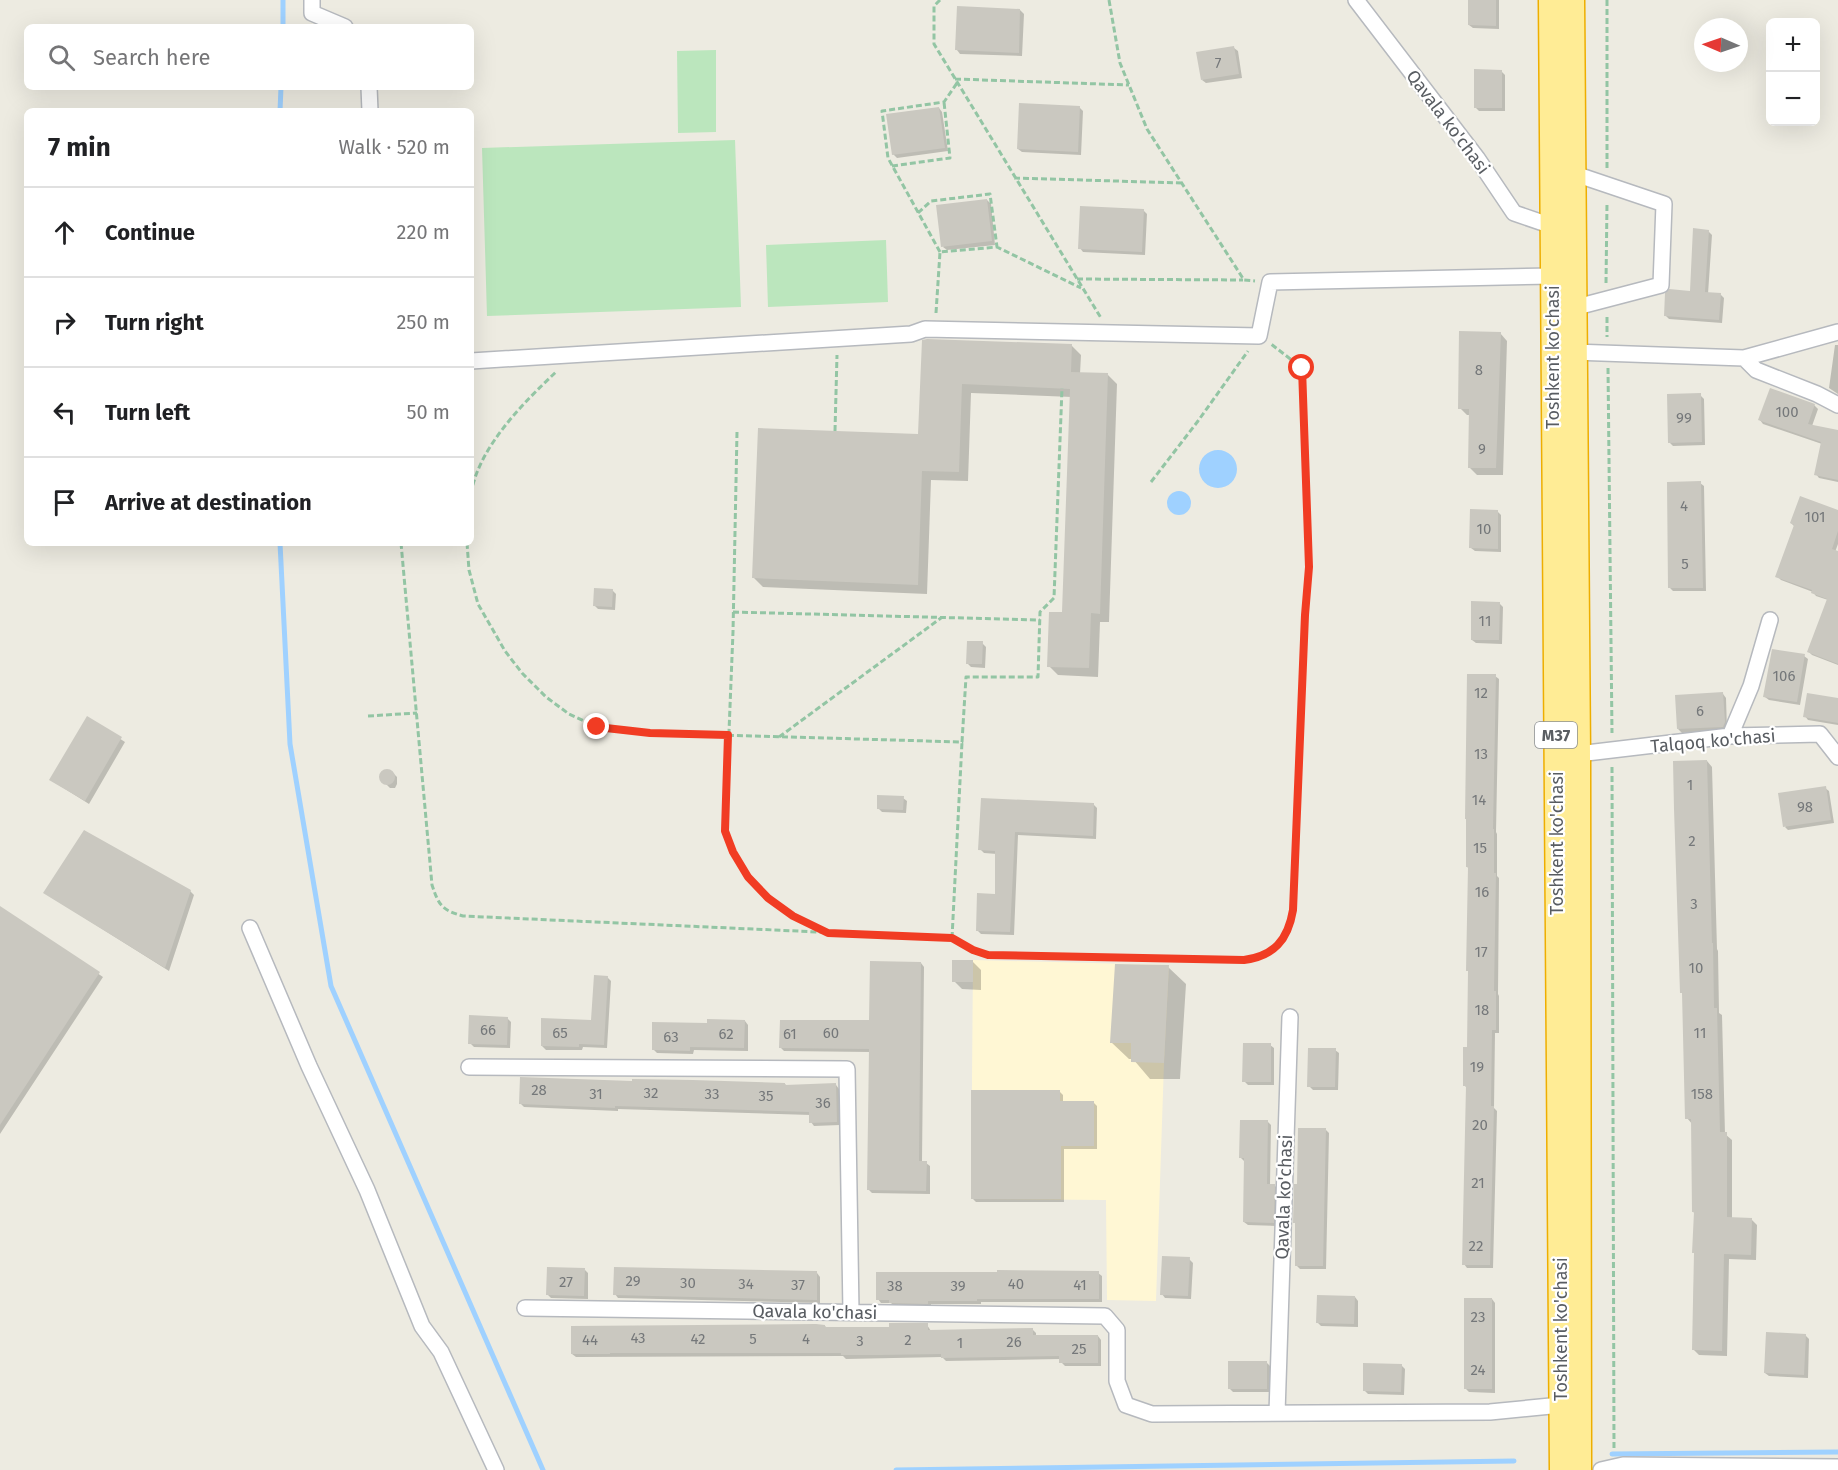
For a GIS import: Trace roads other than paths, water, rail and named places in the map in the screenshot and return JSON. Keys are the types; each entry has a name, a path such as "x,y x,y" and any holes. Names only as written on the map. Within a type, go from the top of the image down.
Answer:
{"highway":[{"name":"Toshkent ko'chasi","path":"1551,0 1562,1470"},
{"name":"Toshkent ko'chasi","path":"1572,0 1573,352 1578,754 1579,1470"}],"street":[{"path":"312,0 312,13 338,24"},
{"name":"Qavala ko'chasi","path":"1356,0 1477,158 1514,213 1552,226"},
{"path":"369,90 370,108"},
{"path":"1572,173 1664,204 1661,285 1573,308"},
{"path":"474,361 911,334 925,328 1259,336 1270,282 1552,276"},
{"path":"1573,352 1744,358 1838,332"},
{"path":"1744,358 1756,370 1817,394 1838,405"},
{"path":"1730,736 1751,686 1770,620"},
{"name":"Talqoq ko'chasi","path":"1578,754 1730,736 1820,734 1838,757"},
{"path":"250,928 309,1066 367,1190 422,1326 441,1352 496,1470"},
{"name":"Qavala ko'chasi","path":"525,1308 1105,1316 1117,1330 1117,1381 1126,1405 1152,1414 1277,1413 1290,1017"},
{"path":"469,1067 847,1069 851,1312"},
{"path":"1277,1413 1490,1412 1561,1405"},
{"path":"1601,1470 1623,1465 1838,1467"}],"water":[{"path":"1218,450 1231,456 1237,469 1231,482 1218,488 1205,482 1199,469 1205,456"},
{"path":"1179,491 1184,492 1190,498 1190,508 1184,514 1179,515 1174,514 1168,508 1167,503 1168,498 1174,492"}],"waterway":[{"path":"283,0 283,24"},
{"path":"280,108 281,90"},
{"path":"280,546 290,744 331,986 543,1470"},
{"path":"1612,1454 1838,1452"},
{"path":"896,1470 1514,1461"}]}
